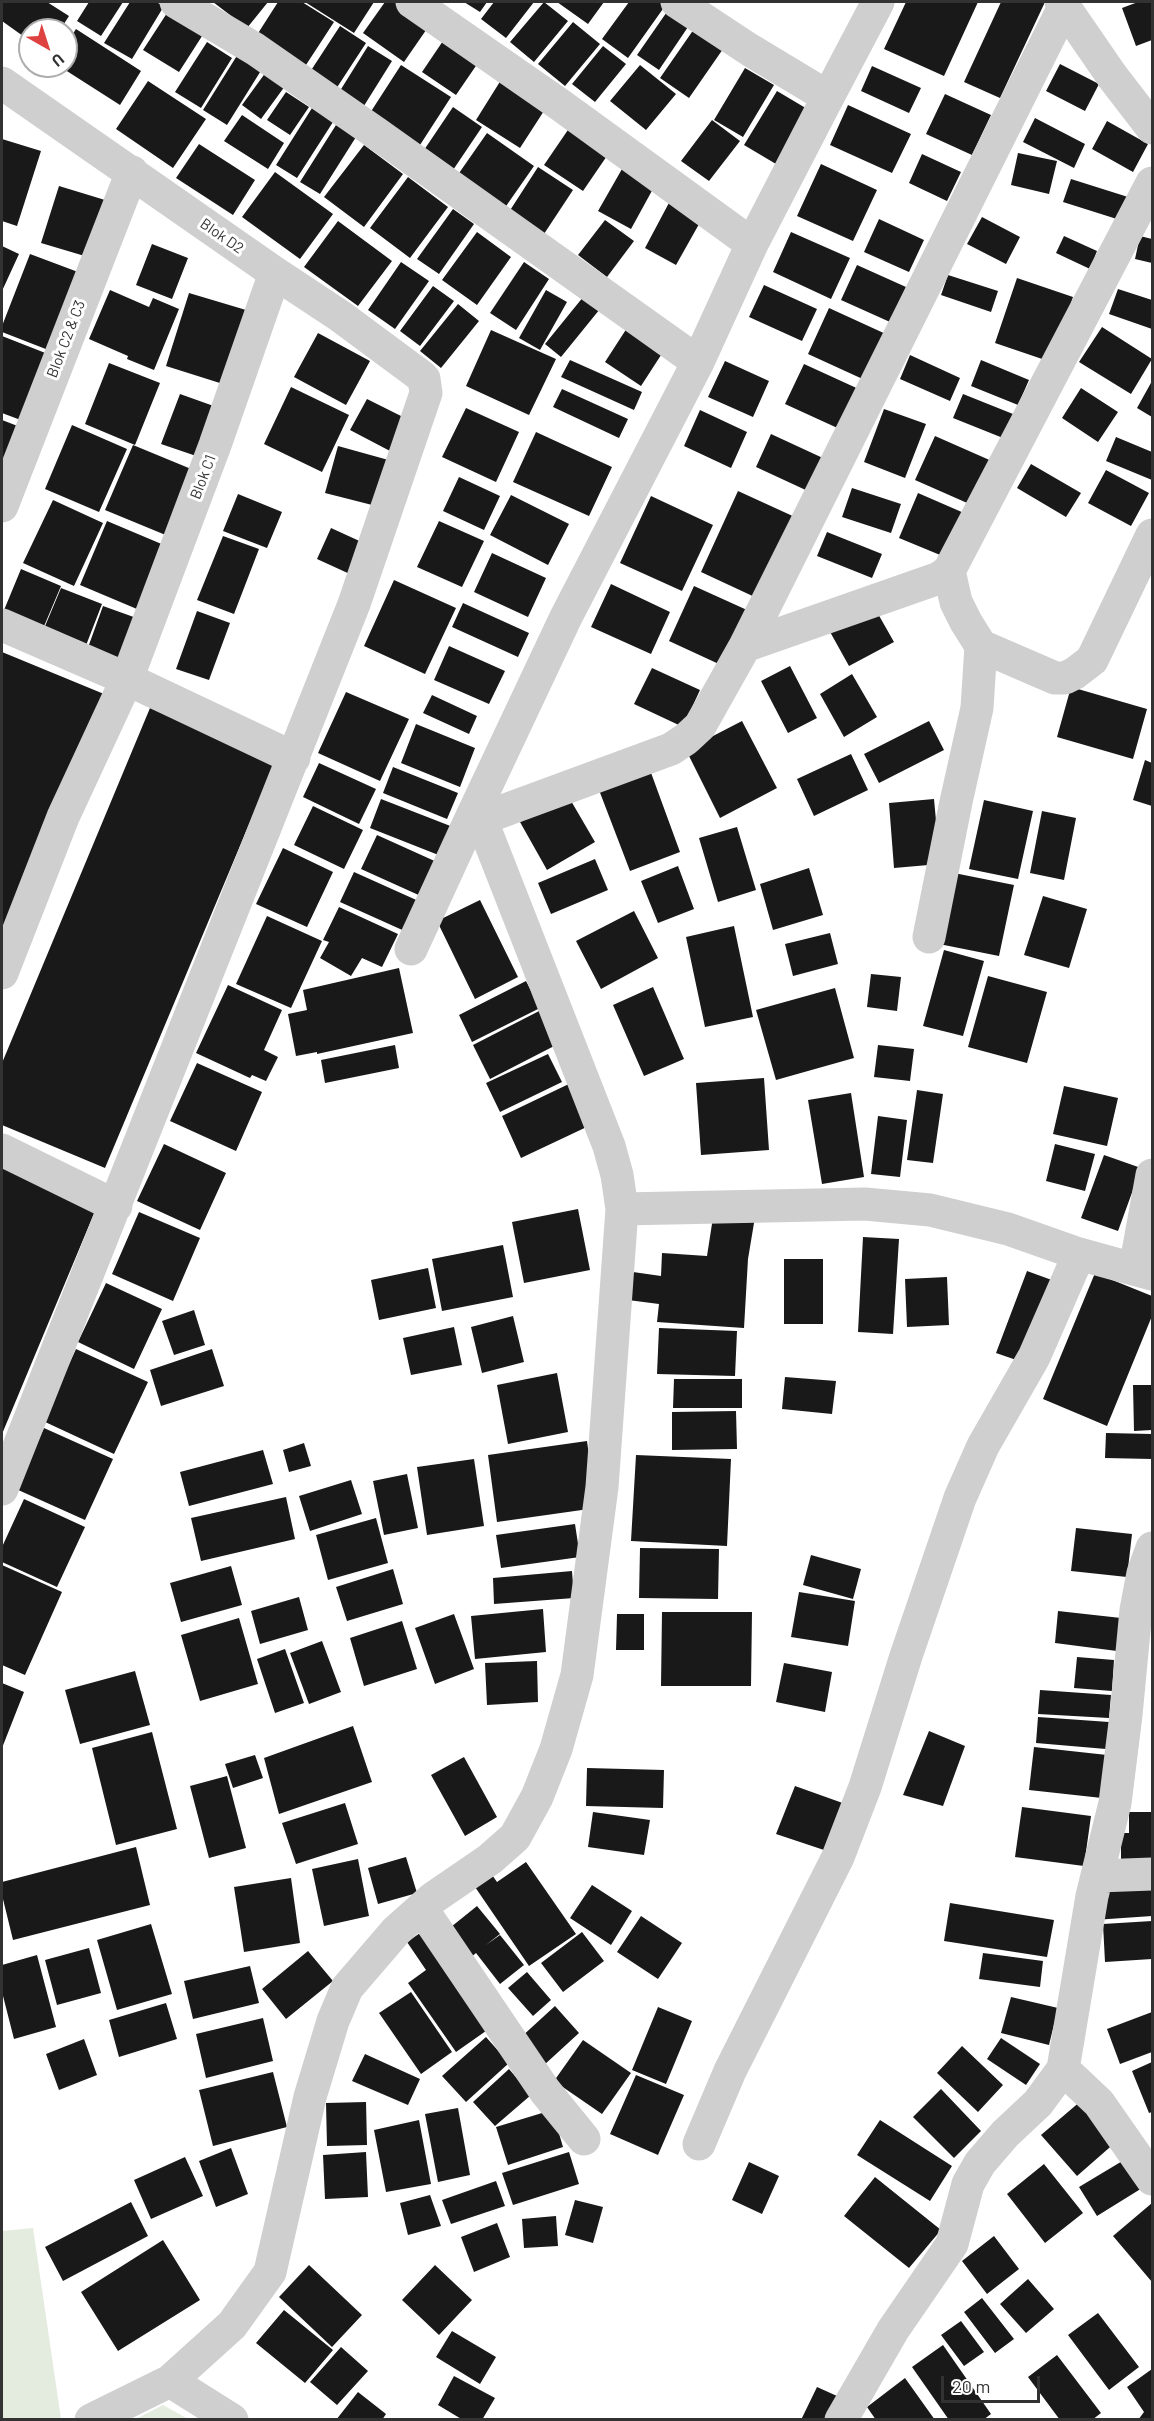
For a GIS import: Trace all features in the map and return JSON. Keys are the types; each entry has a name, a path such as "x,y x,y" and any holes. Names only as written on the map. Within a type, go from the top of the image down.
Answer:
{"street":[{"path":"176,2 255,49 367,126 698,362"},
{"path":"412,2 559,104 752,244"},
{"path":"676,2 828,97"},
{"path":"411,949 478,815 566,617 698,362 752,244 878,2"},
{"path":"478,815 671,749 700,726 745,646 1062,4 1112,76 1152,128"},
{"name":"Blok D2","path":"2,83 274,273 340,316 421,376 426,386 425,399 354,604 294,758"},
{"name":"Blok C2 & C3","path":"2,506 132,172"},
{"path":"745,646 939,578 949,571 1152,183"},
{"name":"Blok C1","path":"2,973 63,817 128,679 215,445 274,273"},
{"path":"949,571 956,602 981,646 1055,678 1065,678 1076,673 1092,660 1152,535"},
{"path":"2,625 128,679 294,758 2,1489"},
{"path":"929,937 977,708 981,646"},
{"path":"91,2420 170,2381 232,2325 270,2272 310,2097 333,2021 347,1988 396,1931 515,1837 537,1797 556,1749 577,1675 602,1487 622,1209 617,1175 609,1146 478,815"},
{"path":"2,1150 116,1206"},
{"path":"622,1209 865,1204 930,1210 1008,1229 1079,1254 1144,1271 1152,1175"},
{"path":"699,2144 730,2071 838,1857 866,1787 906,1656 960,1498 983,1446 1039,1347 1079,1254"},
{"path":"841,2420 893,2330 952,2244 968,2184 980,2163 1005,2134 1038,2103 1063,2069 1082,1955 1115,1803 1136,1610 1143,1573 1152,1548"},
{"path":"1098,1876 1152,1874"},
{"path":"422,1909 545,2091 584,2139"},
{"path":"1063,2069 1105,2111 1152,2179"},
{"path":"170,2381 232,2420"}],"shaded area":[{"path":"33,2228 61,2419 2,2419 2,2231"},
{"path":"163,2405 188,2419 136,2419"}],"building":[{"path":"2,2 47,2 69,16 68,18 18,18 18,32 2,21"},
{"path":"89,2 123,2 101,36 78,19"},
{"path":"130,2 156,2 164,6 132,59 104,43"},
{"path":"213,2 268,2 247,28"},
{"path":"278,2 302,2 334,22 304,68 255,38"},
{"path":"305,2 374,2 354,33"},
{"path":"385,2 407,2 433,20 404,62 363,33"},
{"path":"464,2 487,2 480,12"},
{"path":"494,2 534,2 506,38 481,19"},
{"path":"544,2 568,21 534,62 510,42"},
{"path":"557,2 604,2 588,24"},
{"path":"629,2 659,2 665,6 628,58 602,39"},
{"path":"906,2 978,2 944,76 884,49"},
{"path":"1001,2 1045,2 1000,98 964,82"},
{"path":"1138,2 1152,2 1152,40 1136,46 1122,8"},
{"path":"671,6 692,21 659,70 637,55"},
{"path":"169,10 204,33 179,72 143,50"},
{"path":"573,22 600,44 565,86 538,64"},
{"path":"340,26 366,43 334,92 308,75"},
{"path":"694,29 723,49 689,98 660,78"},
{"path":"78,30 141,71 120,105 78,78"},
{"path":"447,35 482,57 456,95 422,72"},
{"path":"207,42 232,58 201,108 175,92"},
{"path":"368,46 392,61 362,109 338,94"},
{"path":"603,46 626,64 595,102 572,84"},
{"path":"238,54 262,69 227,125 203,110"},
{"path":"1060,64 1099,84 1085,111 1046,91"},
{"path":"401,65 451,97 420,145 370,113"},
{"path":"640,65 676,94 646,130 610,101"},
{"path":"872,66 921,88 909,113 861,91"},
{"path":"745,68 774,85 743,137 714,120"},
{"path":"266,72 285,86 261,119 242,105"},
{"path":"506,72 551,100 520,148 476,120"},
{"path":"148,81 206,119 173,168 116,129"},
{"path":"777,91 814,113 781,167 744,145"},
{"path":"286,92 309,107 290,135 267,120"},
{"path":"945,94 991,115 972,155 926,134"},
{"path":"848,105 911,134 892,173 830,145"},
{"path":"453,107 482,127 451,173 422,153"},
{"path":"312,108 333,122 297,178 276,165"},
{"path":"242,115 284,143 268,169 224,141"},
{"path":"1035,118 1085,144 1074,168 1023,142"},
{"path":"712,120 740,141 709,181 681,161"},
{"path":"1107,121 1148,144 1133,172 1092,149"},
{"path":"572,124 611,150 583,191 544,165"},
{"path":"336,125 356,137 320,194 300,182"},
{"path":"487,133 534,166 504,209 457,176"},
{"path":"2,139 41,151 17,226 2,221"},
{"path":"199,144 255,180 233,215 176,178"},
{"path":"364,145 403,174 364,227 324,197"},
{"path":"1018,153 1057,161 1049,194 1011,185"},
{"path":"922,154 961,172 947,201 909,183"},
{"path":"821,164 877,190 853,241 797,216"},
{"path":"538,167 573,190 542,237 507,215"},
{"path":"622,169 654,187 631,229 598,211"},
{"path":"275,172 333,214 300,259 242,217"},
{"path":"408,177 448,207 410,258 370,228"},
{"path":"1071,179 1128,197 1120,220 1063,202"},
{"path":"59,186 105,200 88,257 41,243"},
{"path":"671,199 703,217 676,265 645,248"},
{"path":"453,209 474,224 439,274 417,259"},
{"path":"982,217 1020,237 1006,264 967,244"},
{"path":"879,219 924,240 909,272 864,252"},
{"path":"605,220 634,241 607,277 578,255"},
{"path":"338,221 392,261 358,306 304,267"},
{"path":"477,232 511,257 477,305 442,280"},
{"path":"791,232 850,258 831,299 773,272"},
{"path":"1064,236 1097,251 1090,269 1056,253"},
{"path":"1140,236 1152,239 1152,263 1135,259"},
{"path":"152,244 188,258 172,299 136,285"},
{"path":"2,246 19,254 2,291"},
{"path":"30,254 86,275 56,353 2,332 2,326"},
{"path":"401,262 429,281 395,329 368,310"},
{"path":"524,262 549,279 516,330 490,313"},
{"path":"857,265 906,287 890,322 841,300"},
{"path":"948,275 998,291 991,312 941,295"},
{"path":"1017,278 1073,297 1051,362 995,343"},
{"path":"764,285 817,309 802,341 749,317"},
{"path":"433,286 454,301 420,346 400,331"},
{"path":"1118,289 1152,300 1152,329 1109,314"},
{"path":"110,290 149,307 153,298 179,309 154,370 89,339"},
{"path":"546,290 567,302 540,350 519,338"},
{"path":"588,291 604,304 561,357 545,344"},
{"path":"189,293 246,310 223,384 166,366"},
{"path":"458,304 479,321 441,368 420,351"},
{"path":"829,308 888,335 867,381 808,354"},
{"path":"1102,327 1152,359 1131,394 1079,362"},
{"path":"627,328 663,352 641,386 605,362"},
{"path":"491,330 556,359 529,415 466,386"},
{"path":"318,333 370,361 346,405 294,377"},
{"path":"2,336 53,356 26,422 2,413"},
{"path":"910,355 960,378 950,401 900,379"},
{"path":"570,360 642,392 634,410 561,377"},
{"path":"981,360 1029,380 1018,405 971,386"},
{"path":"725,361 769,381 753,417 708,397"},
{"path":"109,363 160,383 135,445 85,424"},
{"path":"804,364 863,391 844,431 785,404"},
{"path":"1152,381 1152,417 1137,408"},
{"path":"291,387 349,415 322,472 264,444"},
{"path":"1081,388 1118,412 1098,442 1062,418"},
{"path":"562,389 628,419 619,438 553,407"},
{"path":"180,394 222,409 205,459 161,444"},
{"path":"963,394 1018,416 1008,440 953,418"},
{"path":"367,399 407,419 390,451 350,430"},
{"path":"466,408 519,432 496,482 442,457"},
{"path":"884,409 926,424 905,478 864,462"},
{"path":"700,410 747,432 731,468 684,446"},
{"path":"2,420 28,430 2,466"},
{"path":"72,425 127,449 99,512 45,489"},
{"path":"536,432 612,467 589,516 513,482"},
{"path":"771,434 825,459 810,492 756,467"},
{"path":"935,436 994,462 974,506 915,480"},
{"path":"1116,437 1152,452 1152,480 1106,461"},
{"path":"133,445 196,471 168,536 105,510"},
{"path":"338,446 392,461 380,507 325,493"},
{"path":"1031,464 1081,493 1066,517 1017,488"},
{"path":"1106,470 1149,493 1131,526 1088,503"},
{"path":"459,477 500,496 484,530 443,511"},
{"path":"852,488 901,504 891,533 842,517"},
{"path":"738,491 797,518 759,599 701,572"},
{"path":"918,493 964,513 945,557 899,538"},
{"path":"238,494 282,512 267,548 223,531"},
{"path":"511,495 569,524 548,565 490,535"},
{"path":"651,496 713,525 682,591 620,563"},
{"path":"53,500 103,523 74,586 23,563"},
{"path":"107,521 171,548 144,612 80,585"},
{"path":"439,521 484,541 462,587 417,567"},
{"path":"331,528 366,544 352,575 317,559"},
{"path":"827,532 882,554 872,578 817,556"},
{"path":"223,536 259,549 234,614 197,600"},
{"path":"492,553 546,578 528,617 474,592"},
{"path":"21,569 61,586 42,631 2,615"},
{"path":"394,580 456,608 425,674 364,646"},
{"path":"611,584 670,612 651,654 591,627"},
{"path":"694,586 747,610 721,665 669,641"},
{"path":"61,588 102,604 85,648 43,631"},
{"path":"463,603 529,633 518,657 452,627"},
{"path":"873,605 894,642 849,666 829,630"},
{"path":"103,606 142,620 125,666 86,653"},
{"path":"197,611 230,623 209,680 176,669"},
{"path":"449,646 505,671 489,704 434,680"},
{"path":"2,652 104,694 2,939"},
{"path":"790,666 817,718 788,733 761,681"},
{"path":"652,668 700,690 683,727 634,704"},
{"path":"852,674 877,717 844,737 820,694"},
{"path":"1071,687 1147,709 1133,759 1057,737"},
{"path":"346,692 409,719 380,781 318,753"},
{"path":"432,695 477,716 469,734 423,713"},
{"path":"150,708 276,760 105,1168 2,1125 2,1063"},
{"path":"742,721 777,788 720,818 686,750"},
{"path":"929,721 944,750 879,783 864,754"},
{"path":"416,724 475,748 460,787 401,763"},
{"path":"851,754 868,790 814,816 797,779"},
{"path":"1145,760 1152,763 1152,806 1133,800"},
{"path":"319,763 376,789 359,824 303,797"},
{"path":"393,767 458,793 447,819 383,793"},
{"path":"650,770 680,852 630,871 599,790"},
{"path":"567,794 595,842 547,870 520,822"},
{"path":"381,799 453,827 441,856 370,828"},
{"path":"934,799 940,864 894,868 889,803"},
{"path":"984,800 1033,811 1018,879 969,869"},
{"path":"313,806 363,830 344,869 294,845"},
{"path":"1042,811 1076,818 1064,880 1030,873"},
{"path":"737,827 756,890 718,902 699,838"},
{"path":"377,835 439,863 423,897 361,869"},
{"path":"283,848 333,872 307,927 256,904"},
{"path":"595,859 608,890 551,914 538,883"},
{"path":"678,866 694,909 658,923 641,881"},
{"path":"809,868 823,915 773,930 760,884"},
{"path":"354,872 423,903 409,933 340,902"},
{"path":"954,873 1014,885 999,956 939,944"},
{"path":"1043,896 1087,909 1069,968 1024,955"},
{"path":"480,900 518,977 475,999 437,921"},
{"path":"339,907 398,934 382,967 362,958 351,976 320,958 329,942 323,940"},
{"path":"634,911 658,958 601,989 576,941"},
{"path":"267,916 322,941 291,1008 236,984"},
{"path":"734,926 753,1017 705,1027 686,937"},
{"path":"830,933 838,964 793,976 785,944"},
{"path":"944,950 984,961 963,1036 923,1026"},
{"path":"399,968 413,1033 317,1054 317,1052 296,1056 288,1014 307,1010 303,990"},
{"path":"871,974 901,977 897,1011 867,1007"},
{"path":"988,976 1047,992 1027,1063 968,1047"},
{"path":"526,981 540,1008 472,1042 459,1015"},
{"path":"228,985 282,1010 264,1050 278,1057 266,1081 252,1075 250,1078 196,1053"},
{"path":"653,987 684,1059 644,1076 613,1005"},
{"path":"835,988 854,1058 776,1080 756,1010"},
{"path":"543,1009 560,1043 490,1079 473,1045"},
{"path":"395,1045 399,1068 325,1083 321,1060"},
{"path":"878,1045 914,1049 910,1081 874,1077"},
{"path":"548,1054 562,1082 500,1112 486,1083"},
{"path":"197,1063 262,1092 236,1151 170,1121"},
{"path":"764,1078 769,1150 701,1155 696,1083"},
{"path":"573,1082 593,1124 521,1158 502,1116"},
{"path":"1064,1086 1118,1098 1107,1146 1053,1134"},
{"path":"917,1090 943,1094 933,1163 907,1160"},
{"path":"851,1093 864,1177 822,1184 808,1100"},
{"path":"878,1116 907,1120 900,1177 871,1174"},
{"path":"164,1144 226,1173 200,1230 137,1201"},
{"path":"1055,1144 1095,1154 1085,1191 1046,1181"},
{"path":"1104,1155 1141,1168 1118,1231 1081,1218"},
{"path":"2,1165 98,1204 2,1434"},
{"path":"578,1209 590,1270 524,1283 512,1222"},
{"path":"714,1211 755,1217 748,1259 744,1328 657,1322 659,1304 628,1300 633,1272 661,1276 662,1253 707,1256"},
{"path":"139,1212 200,1238 173,1301 112,1274"},
{"path":"863,1237 899,1239 893,1334 858,1332"},
{"path":"503,1245 513,1297 442,1311 432,1259"},
{"path":"784,1259 823,1259 823,1324 784,1324"},
{"path":"428,1268 436,1308 379,1320 371,1280"},
{"path":"1027,1271 1060,1283 1028,1364 996,1353"},
{"path":"1095,1273 1152,1296 1152,1316 1107,1426 1043,1399"},
{"path":"947,1277 949,1325 907,1327 905,1279"},
{"path":"106,1283 162,1309 134,1369 78,1342"},
{"path":"194,1310 205,1345 174,1355 162,1321"},
{"path":"513,1316 524,1362 482,1373 471,1327"},
{"path":"454,1327 462,1365 411,1375 403,1338"},
{"path":"659,1328 737,1331 735,1376 657,1374"},
{"path":"76,1349 148,1382 114,1454 43,1421"},
{"path":"212,1349 224,1386 161,1406 150,1370"},
{"path":"557,1373 568,1432 508,1444 497,1385"},
{"path":"785,1377 836,1381 832,1414 782,1409"},
{"path":"674,1379 742,1379 742,1408 673,1408"},
{"path":"1133,1385 1152,1385 1152,1430 1134,1431"},
{"path":"736,1411 737,1449 672,1450 672,1412"},
{"path":"44,1428 113,1459 85,1520 16,1489"},
{"path":"1106,1433 1152,1434 1152,1459 1105,1458"},
{"path":"587,1441 596,1508 497,1522 488,1455"},
{"path":"304,1443 311,1466 289,1472 283,1450"},
{"path":"263,1450 273,1484 189,1506 180,1472"},
{"path":"636,1455 731,1459 727,1546 631,1541"},
{"path":"474,1459 484,1526 427,1535 417,1467"},
{"path":"407,1474 418,1528 384,1535 373,1481"},
{"path":"351,1480 362,1514 310,1531 299,1496"},
{"path":"286,1497 295,1539 201,1561 191,1518"},
{"path":"24,1499 85,1527 57,1587 2,1562 2,1547"},
{"path":"376,1518 388,1563 328,1580 316,1535"},
{"path":"575,1524 580,1557 501,1568 496,1535"},
{"path":"1076,1528 1132,1534 1127,1577 1071,1571"},
{"path":"640,1548 719,1549 718,1599 639,1598"},
{"path":"811,1555 861,1569 853,1599 803,1585"},
{"path":"2,1565 62,1592 25,1675 2,1665"},
{"path":"231,1566 242,1605 181,1622 170,1583"},
{"path":"393,1569 403,1604 347,1621 336,1587"},
{"path":"572,1571 574,1598 494,1604 493,1578"},
{"path":"799,1592 855,1601 848,1646 791,1637"},
{"path":"299,1597 308,1630 260,1644 251,1611"},
{"path":"543,1609 546,1652 475,1659 471,1616"},
{"path":"1058,1611 1121,1618 1117,1651 1055,1643"},
{"path":"662,1612 752,1612 751,1686 661,1686"},
{"path":"454,1614 474,1669 435,1684 415,1628"},
{"path":"617,1614 644,1614 644,1650 616,1650"},
{"path":"239,1618 258,1684 200,1701 181,1635"},
{"path":"402,1621 417,1669 364,1686 350,1638"},
{"path":"322,1641 341,1692 309,1704 290,1653"},
{"path":"285,1649 304,1703 275,1713 257,1659"},
{"path":"1077,1657 1114,1660 1112,1691 1074,1688"},
{"path":"537,1661 538,1702 487,1705 485,1663"},
{"path":"784,1663 832,1672 825,1712 776,1702"},
{"path":"135,1671 150,1725 80,1744 65,1690"},
{"path":"2,1683 24,1692 2,1748"},
{"path":"1040,1690 1111,1695 1109,1718 1038,1714"},
{"path":"1038,1717 1109,1722 1106,1749 1036,1743"},
{"path":"353,1726 372,1782 279,1814 264,1758"},
{"path":"929,1731 965,1746 943,1806 903,1795"},
{"path":"152,1732 177,1829 116,1845 92,1748"},
{"path":"1034,1747 1107,1755 1102,1798 1029,1790"},
{"path":"255,1755 263,1778 233,1788 225,1764"},
{"path":"464,1757 497,1817 465,1836 431,1775"},
{"path":"587,1768 664,1770 663,1808 586,1806"},
{"path":"227,1776 246,1848 209,1858 190,1786"},
{"path":"795,1786 851,1806 824,1850 776,1834"},
{"path":"345,1803 358,1844 296,1864 282,1823"},
{"path":"1022,1807 1091,1816 1084,1866 1015,1857"},
{"path":"593,1812 650,1820 644,1855 588,1847"},
{"path":"1129,1812 1152,1812 1152,1869 1121,1869 1121,1833 1129,1833"},
{"path":"136,1847 150,1905 13,1940 2,1895 2,1882"},
{"path":"406,1857 417,1893 378,1904 368,1868"},
{"path":"358,1859 369,1916 324,1926 312,1869"},
{"path":"526,1862 576,1934 529,1966 473,1884 490,1872 497,1882"},
{"path":"1152,1877 1152,1916 1094,1920 1108,1880"},
{"path":"291,1878 300,1943 244,1952 234,1887"},
{"path":"592,1885 632,1911 611,1945 570,1918"},
{"path":"950,1903 1054,1920 1047,1957 944,1941"},
{"path":"477,1906 500,1934 486,1945 500,1935 524,1965 500,1984 476,1953 469,1959 446,1931"},
{"path":"641,1916 682,1943 658,1979 617,1952"},
{"path":"1152,1921 1152,1959 1105,1962 1103,1924"},
{"path":"151,1924 172,1994 117,2010 97,1940"},
{"path":"426,1929 493,2026 456,2052 408,1983 426,1970 407,1942"},
{"path":"582,1932 604,1961 563,1992 541,1963"},
{"path":"89,1948 101,1993 57,2005 45,1960"},
{"path":"308,1951 333,1981 286,2019 262,1989"},
{"path":"983,1953 1043,1961 1040,1987 979,1979"},
{"path":"37,1955 56,2027 14,2039 2,1992 2,1965"},
{"path":"250,1966 259,2003 193,2019 184,1981"},
{"path":"527,1972 551,2000 533,2016 508,1988"},
{"path":"411,1992 452,2052 421,2074 379,2013"},
{"path":"1011,1997 1058,2008 1049,2045 1001,2033"},
{"path":"166,2003 177,2039 119,2057 109,2020"},
{"path":"555,2006 579,2033 543,2066 519,2039"},
{"path":"658,2007 692,2021 666,2084 632,2070"},
{"path":"1152,2012 1152,2052 1120,2064 1107,2029"},
{"path":"263,2018 273,2061 206,2078 196,2034"},
{"path":"486,2037 509,2063 466,2102 442,2076"},
{"path":"1001,2038 1040,2064 1026,2085 987,2059"},
{"path":"84,2039 97,2075 59,2090 46,2054"},
{"path":"583,2040 631,2073 602,2114 554,2081"},
{"path":"962,2046 1003,2085 978,2112 937,2073"},
{"path":"365,2054 420,2079 408,2105 352,2081"},
{"path":"1152,2062 1152,2112 1149,2113 1132,2071"},
{"path":"509,2069 531,2095 495,2126 473,2102"},
{"path":"273,2072 287,2127 213,2146 199,2090"},
{"path":"636,2075 684,2095 658,2155 610,2134"},
{"path":"941,2089 981,2131 954,2158 913,2117"},
{"path":"1082,2100 1117,2141 1077,2176 1041,2135"},
{"path":"366,2102 367,2145 327,2146 326,2103"},
{"path":"458,2108 470,2175 438,2182 425,2114"},
{"path":"552,2110 563,2147 508,2165 496,2127"},
{"path":"419,2120 431,2184 386,2192 374,2130"},
{"path":"880,2120 952,2166 930,2201 857,2155"},
{"path":"231,2148 248,2194 216,2207 199,2161"},
{"path":"366,2152 368,2197 325,2199 323,2155"},
{"path":"569,2152 579,2184 513,2205 502,2173"},
{"path":"185,2157 203,2196 151,2219 134,2180"},
{"path":"1129,2157 1147,2185 1097,2216 1079,2187"},
{"path":"749,2162 779,2176 762,2214 732,2200"},
{"path":"1044,2164 1083,2213 1045,2243 1007,2194"},
{"path":"875,2177 941,2230 909,2268 844,2216"},
{"path":"496,2181 505,2206 451,2224 442,2200"},
{"path":"430,2195 441,2226 408,2235 400,2203"},
{"path":"575,2200 603,2207 593,2243 565,2235"},
{"path":"131,2202 148,2236 63,2281 45,2247"},
{"path":"1152,2203 1152,2282 1113,2236"},
{"path":"556,2216 558,2246 524,2248 522,2219"},
{"path":"497,2223 510,2257 474,2272 461,2237"},
{"path":"994,2236 1019,2269 987,2294 962,2261"},
{"path":"163,2240 200,2300 118,2351 81,2292"},
{"path":"309,2265 362,2315 332,2347 279,2297"},
{"path":"435,2265 472,2300 439,2335 402,2300"},
{"path":"1028,2279 1054,2309 1026,2333 1000,2304"},
{"path":"982,2298 1014,2339 995,2353 964,2312"},
{"path":"284,2310 333,2350 305,2383 256,2343"},
{"path":"1098,2313 1139,2367 1109,2390 1068,2335"},
{"path":"961,2321 984,2352 964,2366 941,2335"},
{"path":"452,2331 496,2357 480,2384 436,2357"},
{"path":"943,2345 991,2414 983,2420 949,2420 912,2367"},
{"path":"341,2347 368,2371 337,2405 310,2382"},
{"path":"1057,2355 1101,2413 1092,2420 1060,2420 1028,2377"},
{"path":"1152,2369 1152,2420 1138,2420 1144,2412 1127,2387"},
{"path":"454,2376 495,2398 482,2420 463,2420 438,2405"},
{"path":"905,2378 935,2420 876,2420 867,2407"},
{"path":"817,2387 837,2396 825,2420 801,2420"},
{"path":"358,2392 386,2414 382,2420 336,2420"}]}
